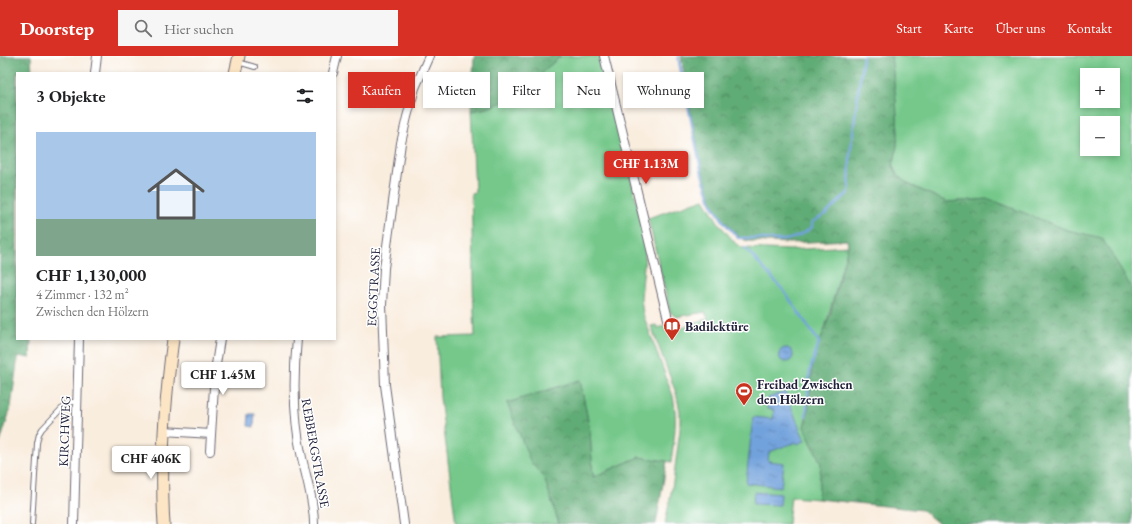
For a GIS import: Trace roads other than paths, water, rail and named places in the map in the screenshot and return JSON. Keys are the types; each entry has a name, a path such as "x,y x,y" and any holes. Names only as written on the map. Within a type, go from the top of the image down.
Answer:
{"main road":[{"path":"164,524 164,431 173,340"}],"street":[{"path":"95,72 97,56"},
{"path":"333,72 337,56"},
{"name":"EGGSTRASSE","path":"404,524 385,385 382,305 384,268 401,143 415,88 429,56"},
{"path":"604,56 668,318"},
{"name":"KIRCHWEG","path":"74,524 79,340"},
{"path":"210,451 215,371 220,340"},
{"name":"REBBERGSTRASSE","path":"297,340 294,370 296,424 314,511 314,524"},
{"path":"164,431 211,434"}],"lane":[{"path":"237,64 255,67"},
{"path":"32,524 36,443 39,434 66,404 77,402"}],"water":[{"path":"786,348 791,350 793,355 791,360 786,362 781,360 779,355 781,350"},
{"path":"785,392 805,441 797,444 796,442 769,452 768,461 784,463 781,487 746,483 753,417 773,419 774,410 767,409 768,398"},
{"path":"249,414 255,414 254,427 248,426"},
{"path":"754,492 781,494 780,505 753,504"}],"waterway":[{"path":"678,56 702,174 712,204 724,222 738,238 776,240 793,238 802,234 812,227 812,222 826,214 849,192 850,155 863,56"},
{"path":"745,248 784,291 819,342 810,370 806,416"}],"place":[{"name":"Badilektüre","path":"672,341"},
{"name":"Freibad Zwischen den Hölzern","path":"744,406"}]}
